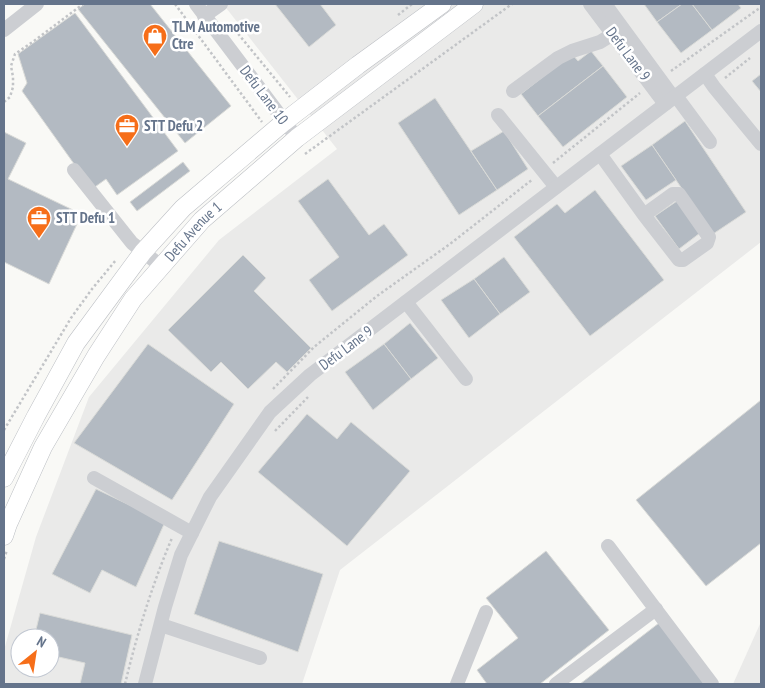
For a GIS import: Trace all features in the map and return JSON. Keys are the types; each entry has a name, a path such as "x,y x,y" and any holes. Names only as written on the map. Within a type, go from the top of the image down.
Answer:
{"main road":[{"name":"Defu Avenue 1","path":"4,478 76,344 143,252 183,208 270,133 358,65 442,4"},
{"name":"Defu Avenue 1","path":"5,543 8,524 43,447 96,356 133,299 161,266 202,220 300,146 474,4"}],"street":[{"path":"4,30 37,4"},
{"name":"Defu Lane 10","path":"196,4 300,146"},
{"path":"204,16 220,4"},
{"name":"Defu Lane 9","path":"590,4 613,34 671,99"},
{"name":"Defu Lane 9","path":"604,4 671,99"},
{"name":"Defu Lane 9","path":"145,684 181,555 210,497 270,412 310,375 761,31"},
{"path":"513,91 565,54 600,42 613,34"},
{"path":"705,74 761,144"},
{"path":"671,99 710,142"},
{"path":"498,115 556,187"},
{"path":"600,154 644,215 679,260 683,260 709,240 709,237 679,194 673,194 644,215"},
{"path":"74,170 132,243 161,266"},
{"path":"406,302 466,379"},
{"path":"94,478 192,533"},
{"path":"608,546 712,684"},
{"path":"556,684 656,609"},
{"path":"457,684 486,612"},
{"path":"160,625 260,658"}],"path":[{"path":"4,102 10,97 13,87 11,66 14,54 83,4"},
{"path":"175,4 270,133"},
{"path":"300,146 512,4"},
{"path":"234,30 290,98"},
{"path":"4,559 5,543"}],"shaded area":[{"path":"223,4 761,4 761,242 340,570 302,684 4,684 4,650 10,629 10,678 60,678 60,628 10,628 36,537 89,397 219,240 337,149"},
{"path":"760,624 761,684 733,684"}],"building":[{"name":"TLM Automotive Ctre","path":"85,4 150,4 231,106 185,143 78,9"},
{"path":"275,4 320,4 336,25 309,47"},
{"path":"644,4 682,4 657,22"},
{"path":"682,4 692,4 712,30 681,53 657,22"},
{"path":"692,4 738,4 741,8 712,30"},
{"path":"75,13 178,151 117,195 106,179 92,189 22,91 27,83 18,54"},
{"path":"591,51 603,66 538,116 521,94 572,54 578,61"},
{"path":"603,66 627,97 563,147 538,116"},
{"path":"761,74 761,92 752,81"},
{"path":"435,98 497,190 459,215 398,123"},
{"path":"685,121 746,212 713,234 652,145"},
{"path":"504,131 528,169 497,190 471,151"},
{"path":"4,132 26,143 8,179 73,210 69,219 77,224 49,284 4,262"},
{"path":"652,145 676,180 646,200 621,166"},
{"path":"183,162 190,171 137,211 130,202"},
{"path":"328,179 369,235 384,224 408,255 332,311 309,280 339,257 298,201"},
{"path":"595,190 664,280 590,336 514,237 557,204 565,213"},
{"path":"677,201 700,233 679,249 655,216"},
{"path":"243,255 266,278 254,291 311,348 287,372 276,362 248,389 221,362 211,372 168,330"},
{"path":"504,257 530,292 500,314 474,279"},
{"path":"474,279 500,314 469,338 441,300"},
{"path":"410,323 438,358 411,379 384,344"},
{"path":"148,344 234,404 172,500 74,443"},
{"path":"384,344 411,379 373,410 345,372"},
{"path":"761,400 761,543 706,586 636,500"},
{"path":"307,414 337,439 351,422 410,471 347,546 258,472"},
{"path":"96,489 165,522 136,587 102,570 90,593 52,574"},
{"path":"219,541 323,574 298,652 194,614"},
{"path":"546,551 609,630 540,684 487,684 477,670 518,638 486,598"},
{"path":"40,613 132,635 121,684 80,684 85,663 60,657 60,628 36,628"},
{"path":"659,623 706,684 580,684"}],"place":[{"name":"TLM Automotive Ctre","path":"155,57"},
{"name":"STT Defu 2","path":"127,147"},
{"name":"STT Defu 1","path":"39,239"}]}
